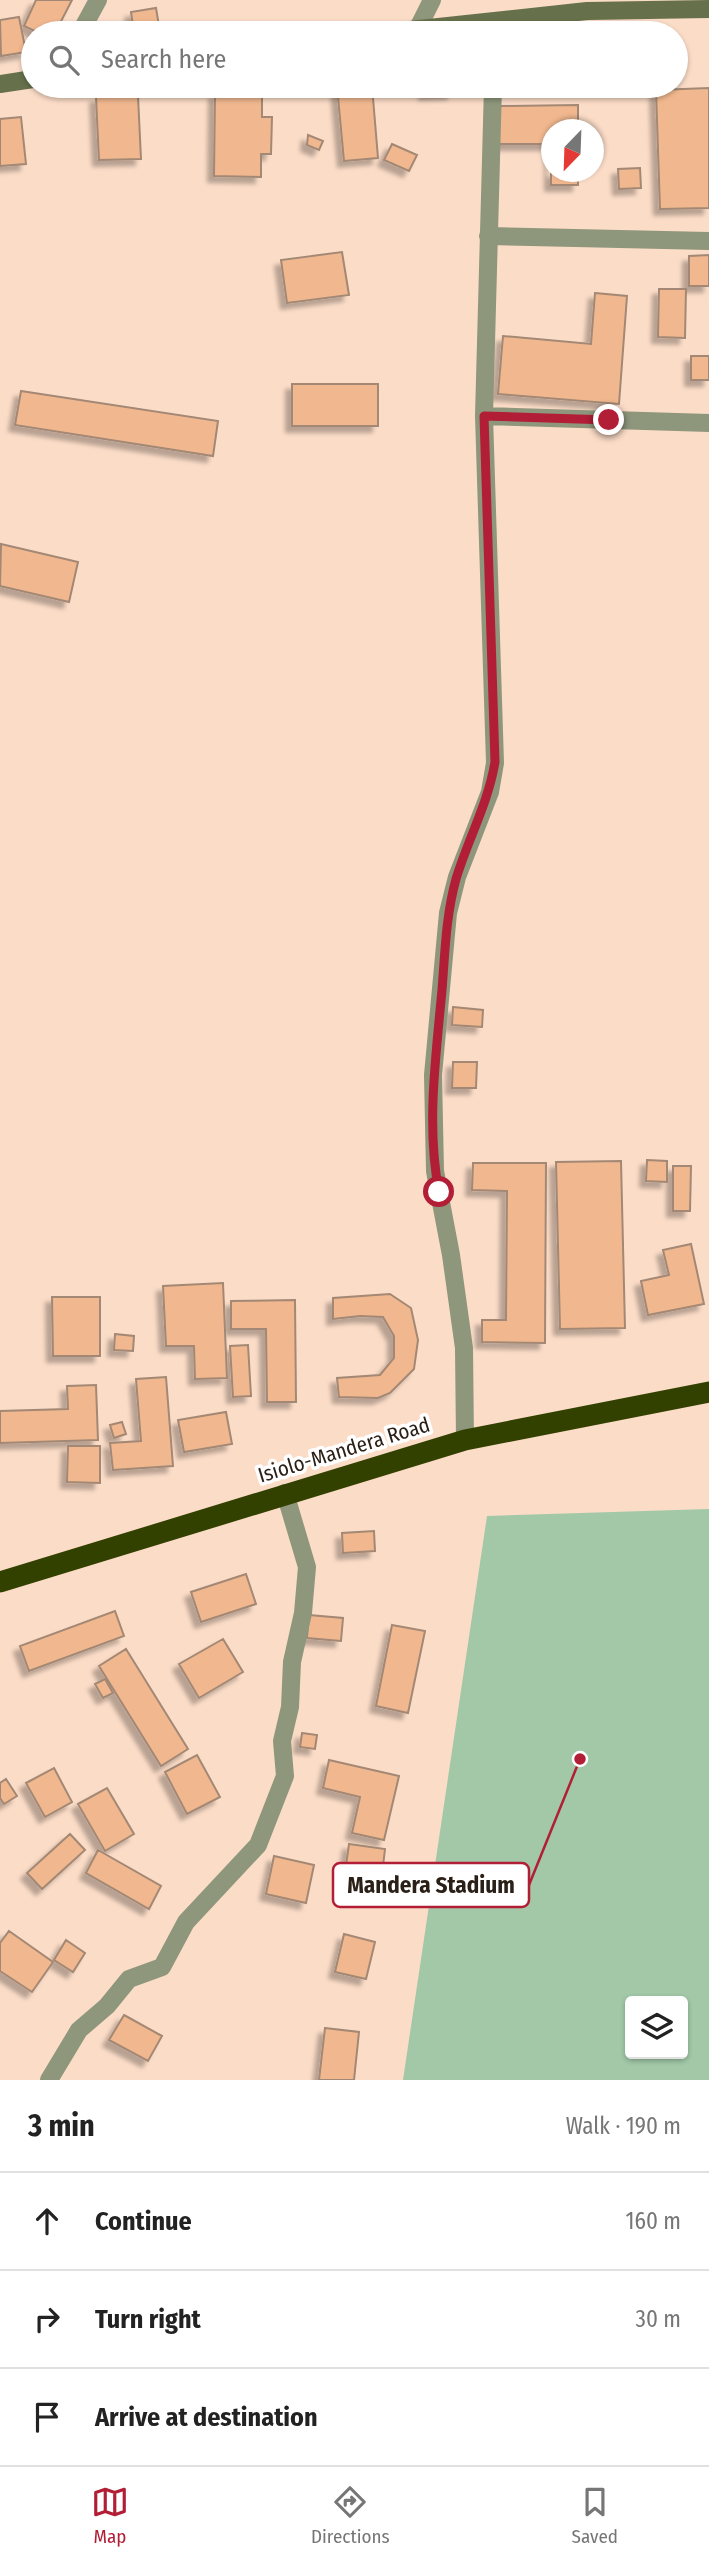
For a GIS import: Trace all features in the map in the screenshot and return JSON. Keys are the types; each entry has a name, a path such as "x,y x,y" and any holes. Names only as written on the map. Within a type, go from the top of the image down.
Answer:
{"highway":[{"name":"Isiolo-Mandera Road","path":"0,1581 465,1440 709,1392"}],"main road":[{"path":"522,21 590,6 709,9"},
{"path":"0,85 21,81"}],"street":[{"path":"87,21 98,0"},
{"path":"422,21 432,0"},
{"path":"465,1440 464,1348 451,1255 435,1171 433,1075 448,913 457,877 490,792 495,762 484,416 493,98"},
{"path":"488,236 709,241"},
{"path":"484,416 709,423"},
{"path":"50,2080 79,2030 107,2006 129,1979 162,1967 186,1922 258,1845 285,1776 282,1741 290,1707 292,1662 303,1613 307,1567 285,1493"}],"green space":[{"path":"709,1509 709,2080 403,2080 487,1516"}],"building":[{"path":"36,0 72,0 61,21 26,21"},
{"path":"156,8 158,21 132,21 131,12"},
{"path":"19,17 21,53 1,56 0,20"},
{"path":"709,88 709,208 660,209 656,98 688,98 688,89"},
{"path":"96,98 138,98 141,159 99,160"},
{"path":"215,98 262,98 262,117 272,117 271,154 261,154 261,177 214,176"},
{"path":"338,98 373,98 378,158 344,161"},
{"path":"578,105 578,119 541,119 541,144 498,144 498,106"},
{"path":"21,117 26,164 0,166 0,119"},
{"path":"308,135 323,141 319,150 307,145"},
{"path":"392,144 417,155 409,171 384,160"},
{"path":"640,168 641,188 619,189 618,169"},
{"path":"551,182 578,182 578,185 551,185"},
{"path":"342,252 349,295 287,303 281,260"},
{"path":"709,255 709,286 689,286 689,256"},
{"path":"659,289 686,289 685,338 658,337"},
{"path":"595,293 627,296 619,404 498,394 503,336 591,344"},
{"path":"691,356 709,356 709,380 691,380"},
{"path":"292,384 378,384 378,426 292,426"},
{"path":"21,391 218,421 213,456 15,425"},
{"path":"1,544 78,562 69,602 0,586"},
{"path":"453,1007 483,1010 482,1027 452,1025"},
{"path":"453,1062 477,1062 476,1088 452,1088"},
{"path":"647,1160 667,1161 667,1182 646,1181"},
{"path":"621,1161 625,1328 560,1329 556,1162"},
{"path":"473,1163 546,1163 545,1343 482,1342 482,1320 506,1320 507,1191 472,1190"},
{"path":"673,1166 691,1166 690,1211 673,1211"},
{"path":"691,1244 704,1304 648,1315 641,1281 669,1275 663,1250"},
{"path":"223,1283 227,1378 195,1379 194,1346 166,1346 163,1286"},
{"path":"390,1294 411,1308 418,1340 414,1369 390,1393 378,1398 339,1397 337,1378 380,1375 394,1358 394,1336 383,1317 333,1319 333,1298"},
{"path":"52,1297 100,1297 100,1356 53,1356"},
{"path":"295,1300 296,1402 267,1402 266,1329 231,1329 231,1301"},
{"path":"115,1334 134,1336 133,1351 114,1350"},
{"path":"248,1345 251,1396 233,1397 230,1346"},
{"path":"166,1377 173,1466 113,1470 110,1443 141,1441 136,1379"},
{"path":"96,1385 98,1440 0,1443 0,1411 68,1409 67,1386"},
{"path":"226,1412 232,1444 184,1452 178,1420"},
{"path":"122,1422 126,1434 114,1438 110,1425"},
{"path":"68,1446 100,1446 100,1483 67,1482"},
{"path":"374,1531 375,1551 343,1553 342,1533"},
{"path":"246,1574 256,1604 201,1622 191,1592"},
{"path":"115,1611 124,1636 29,1671 20,1646"},
{"path":"309,1615 343,1618 341,1641 307,1638"},
{"path":"392,1625 425,1631 408,1713 376,1706"},
{"path":"223,1639 243,1672 199,1698 179,1664"},
{"path":"126,1649 188,1749 161,1766 99,1666"},
{"path":"105,1679 113,1693 103,1698 95,1684"},
{"path":"302,1733 317,1735 315,1749 300,1747"},
{"path":"197,1755 220,1797 187,1814 165,1772"},
{"path":"329,1760 399,1776 384,1840 352,1833 360,1797 323,1788"},
{"path":"54,1768 72,1802 45,1817 26,1783"},
{"path":"6,1779 17,1796 4,1804 0,1798 0,1783"},
{"path":"107,1788 134,1834 105,1851 78,1804"},
{"path":"70,1834 85,1850 42,1889 27,1873"},
{"path":"349,1844 385,1849 380,1891 343,1887"},
{"path":"98,1850 161,1886 149,1909 86,1873"},
{"path":"274,1856 314,1865 306,1903 266,1894"},
{"path":"9,1931 53,1962 32,1992 0,1971 0,1943"},
{"path":"344,1934 375,1942 366,1979 335,1972"},
{"path":"66,1940 85,1953 73,1972 54,1960"},
{"path":"124,2015 162,2036 148,2061 109,2040"},
{"path":"325,2028 359,2032 354,2080 319,2080"}],"place":[{"name":"Mandera Stadium","path":"580,1759"}],"route":[{"path":"439,1192 435,1171 433,1075 448,913 457,877 490,792 495,762 484,416 609,420"}]}
